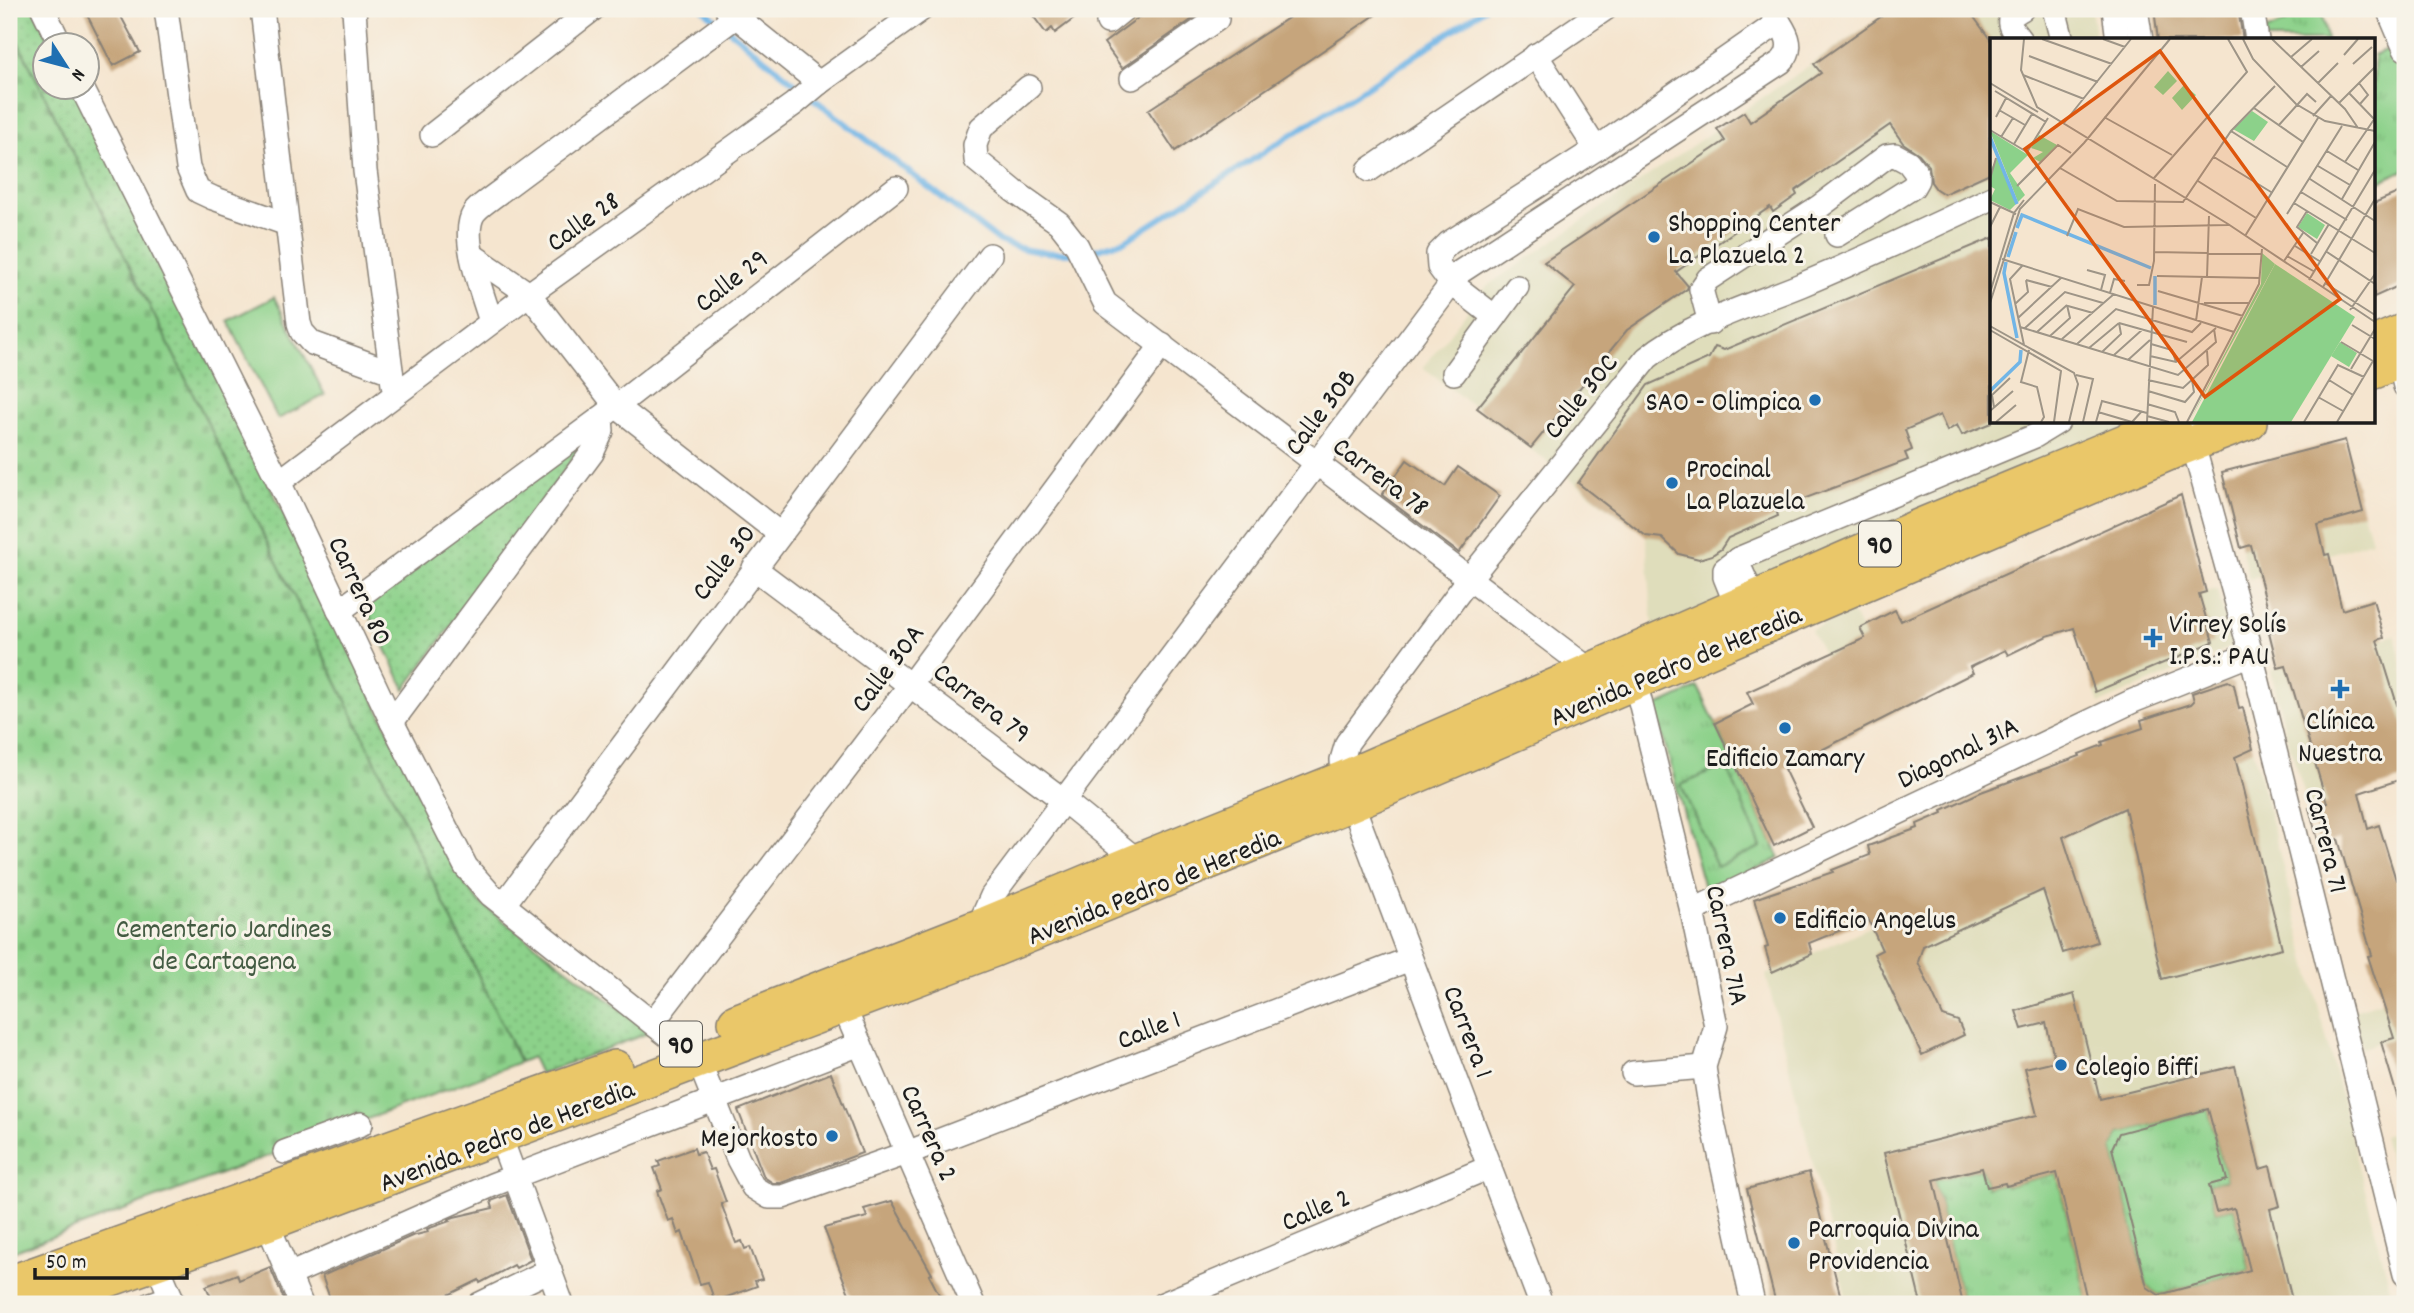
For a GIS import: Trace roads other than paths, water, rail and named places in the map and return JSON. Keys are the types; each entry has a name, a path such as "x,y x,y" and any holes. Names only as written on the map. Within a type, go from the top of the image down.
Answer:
{"highway":[{"name":"Avenida Pedro de Heredia","path":"991,937 1138,861 1348,791 1590,670 1921,526 2013,489 2196,429 2234,424"},
{"name":"Avenida Pedro de Heredia","path":"38,1304 156,1262 262,1210 839,996 1348,791 1635,681 2196,429"},
{"name":"Avenida Pedro de Heredia","path":"9,1284 262,1210 500,1136 690,1053"}],"street":[{"path":"43,9 54,32"},
{"path":"166,9 188,168 198,191 287,224"},
{"path":"262,9 302,332 312,343 393,383"},
{"path":"355,9 365,171 393,383"},
{"path":"432,135 593,9"},
{"name":"Calle 28","path":"279,482 393,383 491,322 922,9"},
{"path":"1369,170 1605,9"},
{"path":"2018,38 2010,28 2009,20 2012,14 2022,9"},
{"path":"2054,9 2061,38"},
{"path":"2114,9 2118,38"},
{"path":"2136,9 2141,38"},
{"path":"2252,9 2257,38"},
{"path":"2388,9 2405,49"},
{"path":"1132,78 1220,14"},
{"path":"1495,317 1451,283 1438,267 1438,254 1449,243 1596,149 1775,15"},
{"name":"Calle 30B","path":"991,937 984,914 992,897 1460,272 1781,62 1787,56 1790,42 1775,15"},
{"path":"491,322 472,255 469,229 473,214 730,17 817,85"},
{"path":"1536,55 1596,149"},
{"name":"Carrera 78","path":"1030,87 981,128 975,145 976,160 1059,223 1079,250 1102,298 1590,670"},
{"name":"Carrera 80","path":"89,102 279,482 392,722 466,867 481,885 690,1053"},
{"path":"1705,325 1701,289 1708,279 1819,207 1887,156 1902,157 1917,174 1913,187 1837,235"},
{"name":"Calle 29","path":"339,611 609,412 896,188"},
{"name":"Calle 30C","path":"1348,791 1342,760 1347,743 1469,579 1647,358 1661,346 1705,325 1856,262 1990,199"},
{"path":"1819,207 1856,262"},
{"path":"472,255 529,294 609,412 780,534"},
{"name":"Calle 30","path":"504,904 990,255"},
{"path":"1454,373 1517,288"},
{"name":"Calle 30A","path":"653,1021 911,684 1162,345"},
{"path":"392,722 592,453 609,412"},
{"path":"1745,603 1738,559 2035,436 2055,424"},
{"name":"Carrera 71","path":"2196,429 2405,1274"},
{"path":"2013,445 2013,489"},
{"path":"1983,458 2013,489"},
{"path":"1905,489 1921,526"},
{"name":"Carrera 79","path":"754,568 911,684 1138,861"},
{"name":"Diagonal 31A","path":"1692,911 2122,706 2251,654"},
{"name":"Carrera 71A","path":"1635,681 1692,911 1716,1026 1704,1068 1712,1118 1753,1304"},
{"name":"Carrera 1","path":"1348,791 1541,1304"},
{"name":"Calle 1","path":"690,1053 753,1187 769,1197 783,1198 1410,960"},
{"name":"Carrera 2","path":"839,996 973,1304"},
{"path":"289,1275 515,1175 860,1044"},
{"path":"1633,1073 1704,1068"},
{"path":"285,1153 360,1124"},
{"path":"500,1136 562,1304"},
{"name":"Calle 2","path":"1163,1304 1490,1167"},
{"path":"262,1210 300,1304"},
{"path":"156,1262 166,1302"},
{"path":"480,1304 550,1270"}],"waterway":[{"path":"703,9 720,23"},
{"path":"1084,253 1125,241 1484,9"},
{"path":"729,30 802,89"},
{"path":"810,96 999,241 1035,251 1073,253"}],"place":[{"name":"Shopping Center La Plazuela 2","path":"1654,237"},
{"name":"SAO - Olimpica","path":"1815,400"},
{"name":"Procinal La Plazuela","path":"1672,483"},
{"name":"Virrey Solís I.P.S.: PAU","path":"2153,638"},
{"name":"Clínica Nuestra","path":"2340,689"},
{"name":"Edificio Zamary","path":"1785,728"},
{"name":"Edificio Angelus","path":"1780,918"},
{"name":"Colegio Biffi","path":"2061,1065"},
{"name":"Mejorkosto","path":"832,1136"},
{"name":"Parroquia Divina Providencia","path":"1794,1243"}],"park label":[{"name":"Cementerio Jardines de Cartagena","path":"224,943"}]}
